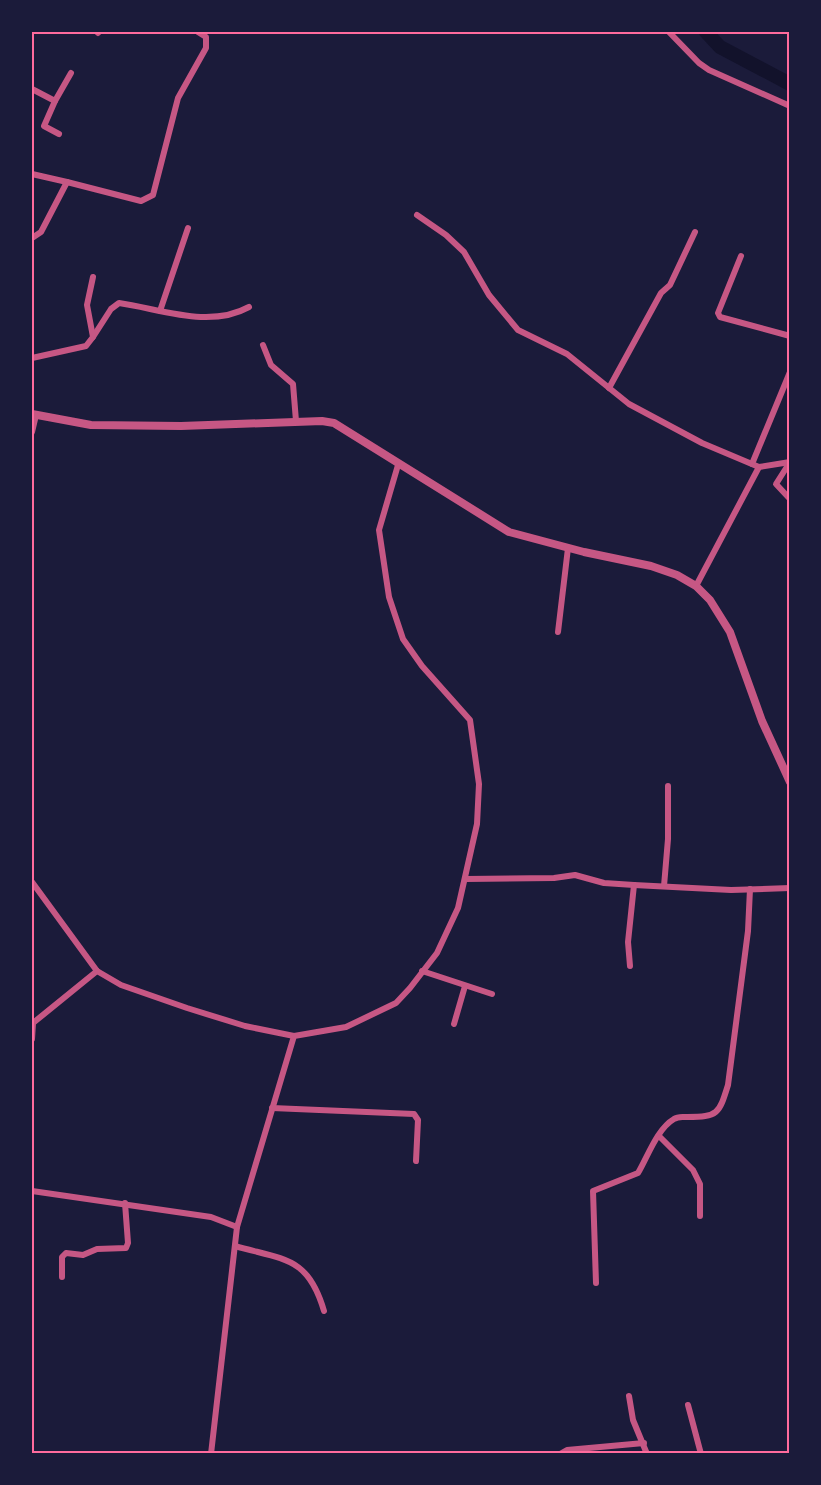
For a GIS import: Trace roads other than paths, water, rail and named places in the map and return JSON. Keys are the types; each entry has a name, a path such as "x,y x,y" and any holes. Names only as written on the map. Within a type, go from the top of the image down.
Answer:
{"street":[{"path":"32,174 141,201 153,195 178,98 206,48 206,37 198,32"},
{"path":"669,32 699,63 709,70 789,106"},
{"path":"59,134 44,126 71,73"},
{"path":"32,89 55,101"},
{"path":"32,238 41,232 67,182"},
{"path":"417,215 446,235 464,252 489,295 518,330 567,354 629,404 702,443 759,467 789,462"},
{"path":"160,311 188,228"},
{"path":"609,388 661,293 670,285 695,232"},
{"path":"741,256 718,313 720,316 789,336"},
{"path":"93,277 87,305 93,337"},
{"path":"32,358 86,346 111,309 119,303 203,317 238,313 249,307"},
{"path":"263,345 269,362 293,384 296,421"},
{"path":"752,464 768,421 784,391 789,372"},
{"path":"32,432 34,415 91,425 181,426 296,421 334,423 398,465 509,532 568,548 651,566 677,575 696,586 710,600 730,632 762,721 789,782"},
{"path":"789,462 776,484 789,499"},
{"path":"32,885 97,971 121,985 187,1008 245,1026 294,1036 346,1028 396,1003 437,953 458,908 477,824 479,784 470,720 422,666 403,639 389,597 379,530 398,465"},
{"path":"696,586 759,467"},
{"path":"558,632 568,548"},
{"path":"664,886 668,839 668,786"},
{"path":"466,879 554,878 575,875 603,883 634,885 789,888"},
{"path":"630,966 628,942 634,885"},
{"path":"596,1283 592,1191 638,1173 658,1136 677,1116 710,1117 716,1114 722,1106 728,1085 748,932 750,889"},
{"path":"32,1039 32,1024 97,971"},
{"path":"422,971 492,994"},
{"path":"454,1024 465,986"},
{"path":"211,1454 237,1227 294,1036"},
{"path":"272,1108 414,1114 418,1120 416,1161"},
{"path":"658,1136 693,1170 700,1184 700,1216"},
{"path":"32,1191 211,1217 237,1227"},
{"path":"62,1277 62,1257 66,1253 83,1255 97,1249 126,1248 128,1243 125,1203"},
{"path":"235,1246 300,1266 317,1287 324,1311"},
{"path":"629,1396 633,1420 647,1454"},
{"path":"688,1405 701,1454"},
{"path":"560,1454 567,1450 644,1443"}],"waterway":[{"path":"706,32 720,47 790,84"}]}
